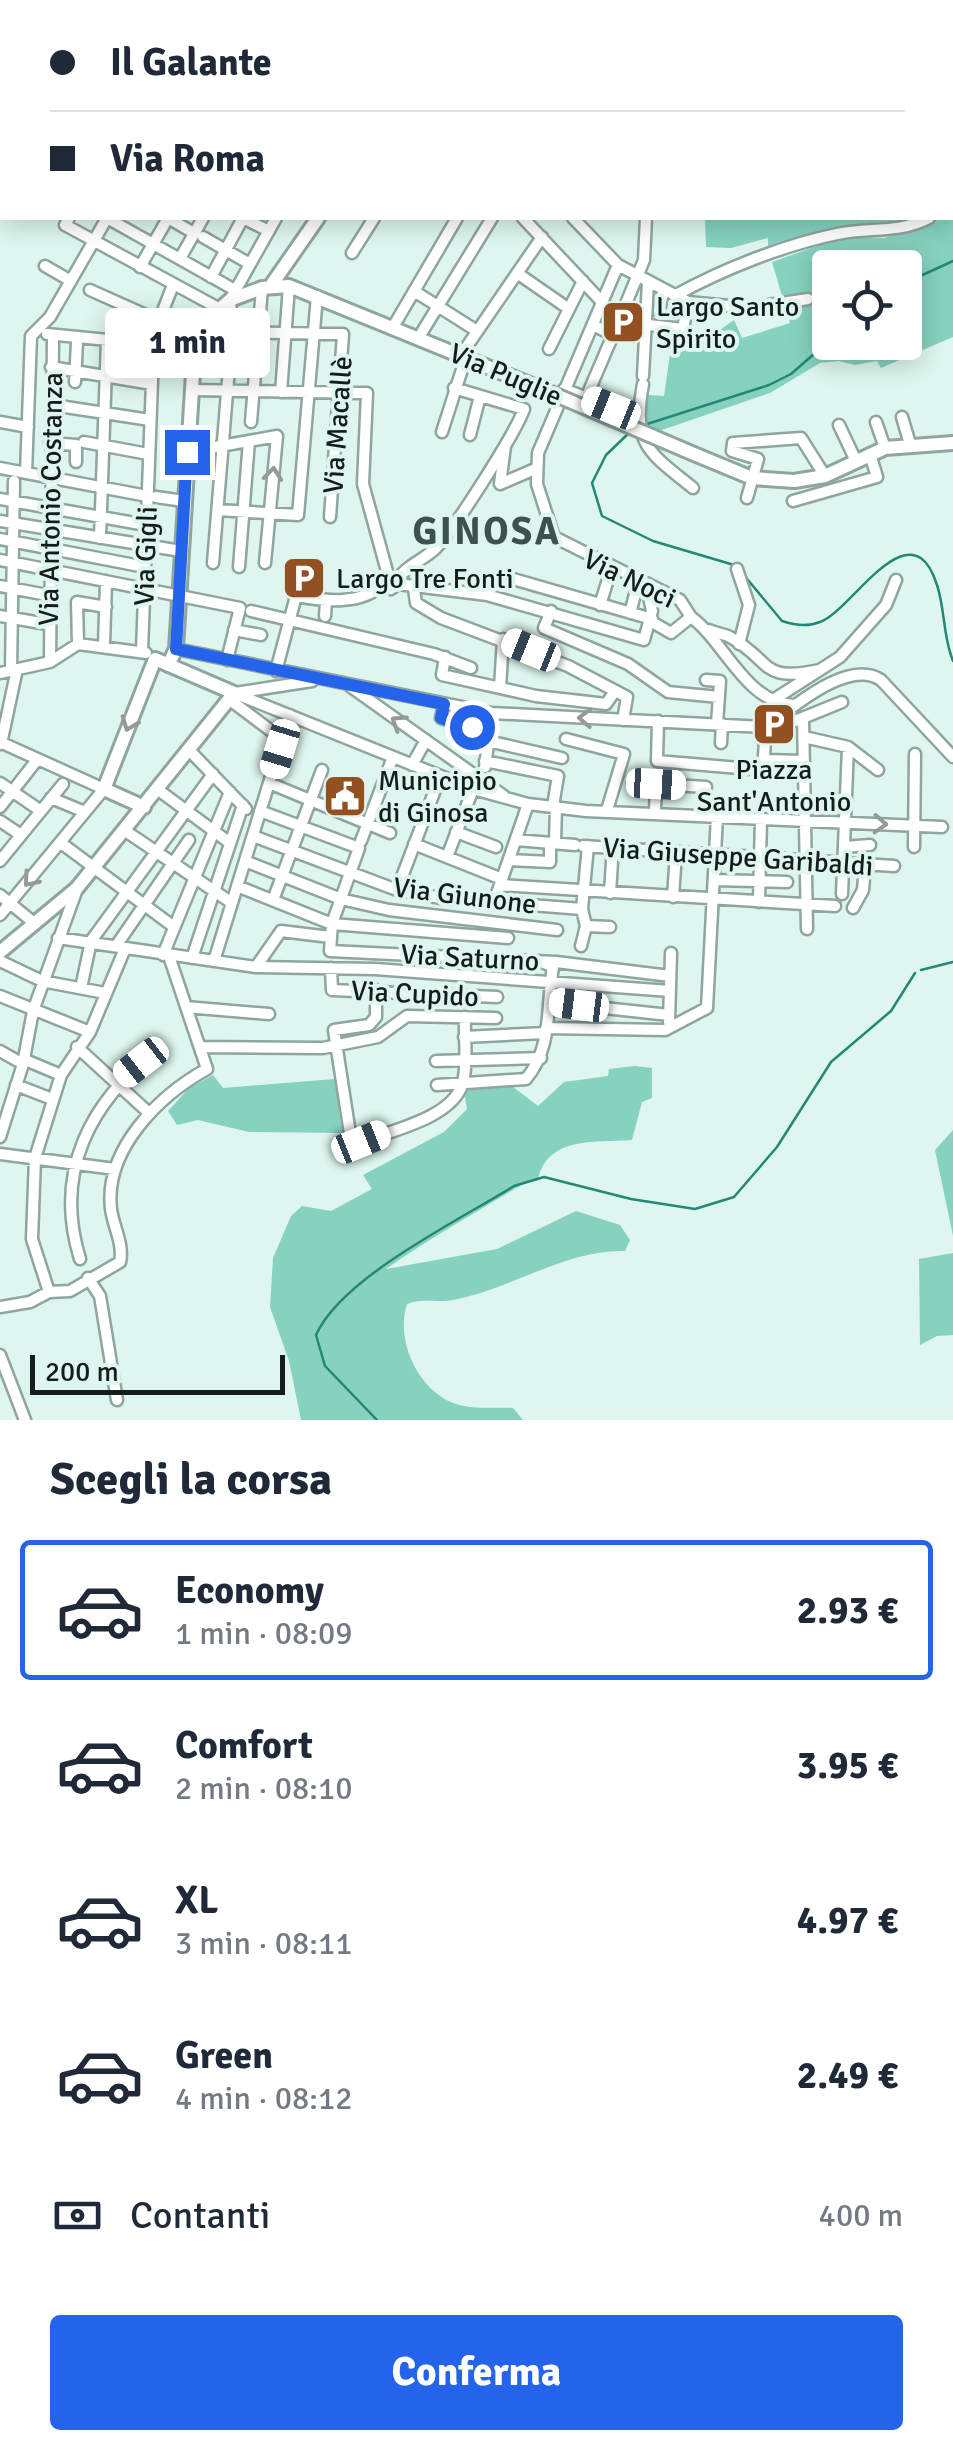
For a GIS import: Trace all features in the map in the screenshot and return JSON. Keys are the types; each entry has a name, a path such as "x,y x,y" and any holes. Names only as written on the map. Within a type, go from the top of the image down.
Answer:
{"street":[{"path":"26,473 31,336 71,281 106,220"},
{"path":"111,220 210,277 228,300 232,332 214,563"},
{"path":"140,267 167,220"},
{"path":"172,220 250,264"},
{"path":"182,255 199,235 203,220"},
{"path":"210,277 242,220"},
{"path":"247,220 268,231"},
{"path":"0,916 104,789 162,662 176,649 193,373 228,300 275,220"},
{"path":"251,422 266,287 316,220"},
{"path":"352,253 373,220"},
{"path":"393,327 456,220"},
{"path":"419,338 491,220"},
{"path":"525,220 603,303"},
{"path":"575,220 618,265 688,302 750,308 808,299"},
{"path":"646,220 643,380 637,422 642,443 694,488"},
{"path":"676,296 814,240 854,232 895,232 924,220"},
{"path":"67,221 173,285 228,300"},
{"path":"442,432 463,356 542,237"},
{"path":"505,446 500,484 535,469 564,389 618,265"},
{"path":"45,266 71,281"},
{"path":"517,272 568,310"},
{"path":"586,398 643,279"},
{"path":"549,350 583,280"},
{"name":"Via Gigli","path":"142,651 146,525 151,496 148,454 153,354 159,320 173,285"},
{"path":"281,392 289,286"},
{"name":"Via Puglie","path":"228,300 266,287 289,286 752,478 794,481 825,476 886,448 953,443"},
{"path":"90,290 175,328"},
{"path":"414,291 477,331"},
{"path":"659,310 663,292"},
{"path":"218,510 298,515 317,296"},
{"path":"648,324 683,329 688,302"},
{"path":"592,325 613,335"},
{"path":"38,328 52,337 107,340 153,354"},
{"path":"232,332 313,333"},
{"name":"Via Macallè","path":"313,333 343,334 330,517"},
{"name":"Via Antonio Costanza","path":"50,662 47,595 52,337"},
{"path":"100,538 107,340"},
{"path":"75,377 77,342"},
{"path":"51,367 75,377 106,376 152,384"},
{"path":"276,671 296,596 326,601 354,598 392,580 444,537 514,438 524,410 454,388"},
{"path":"564,389 637,422"},
{"path":"191,390 366,393 363,484 392,580"},
{"path":"470,435 480,396"},
{"path":"59,406 150,420"},
{"path":"902,416 910,444"},
{"path":"0,422 28,427"},
{"path":"876,422 886,448"},
{"path":"839,425 856,461"},
{"path":"187,452 277,436 265,563"},
{"path":"747,498 758,459 732,451 733,443 801,438 825,476"},
{"path":"240,567 249,441"},
{"path":"84,442 148,454"},
{"path":"50,443 76,444 76,462"},
{"path":"793,500 877,476 870,454"},
{"path":"0,468 184,502"},
{"name":"Via Noci","path":"535,469 554,537 642,585 680,600 691,617 708,630"},
{"path":"14,481 13,562 6,587 1,743 144,806"},
{"path":"0,499 146,525"},
{"path":"0,521 182,551"},
{"path":"0,539 145,568"},
{"path":"0,560 246,609 445,657 471,668"},
{"path":"737,569 749,611 739,644"},
{"path":"600,604 610,573"},
{"path":"506,577 630,613 671,633 691,617"},
{"path":"104,645 106,580"},
{"path":"392,580 414,589 487,594 644,640 652,621 642,585"},
{"path":"773,700 840,657 886,605 896,580"},
{"path":"630,613 642,585"},
{"path":"6,587 47,595"},
{"path":"414,589 416,603 426,611 503,639 615,691 628,700 623,720"},
{"path":"324,616 326,601"},
{"path":"78,644 77,602 106,607"},
{"path":"227,660 234,630 246,609"},
{"path":"551,611 544,628 628,664 668,692 719,697"},
{"path":"6,617 47,624"},
{"path":"234,630 261,635"},
{"path":"708,630 726,634 766,669 789,676 821,670"},
{"path":"708,630 744,678 773,700 795,705"},
{"path":"500,688 503,639"},
{"path":"6,670 50,662 78,644 142,651 232,696 290,714 440,777 528,804 942,826"},
{"path":"176,649 492,713 658,722 772,723 803,718 842,702"},
{"path":"445,657 442,675 500,688 606,704 615,691"},
{"path":"763,765 772,723 846,674 867,672 880,680 953,758"},
{"path":"0,952 77,888 232,696 319,680"},
{"path":"706,680 720,681 720,743"},
{"path":"350,685 483,778 504,797"},
{"path":"232,696 270,730"},
{"path":"444,704 441,718 472,727 488,741 562,758"},
{"path":"483,778 492,713"},
{"path":"192,958 230,843 269,784 290,714"},
{"path":"803,718 807,929"},
{"path":"658,722 657,761 763,765 804,761"},
{"path":"804,737 848,747 878,770"},
{"path":"566,738 624,754 607,810"},
{"path":"412,766 426,740"},
{"path":"842,894 848,747"},
{"path":"188,749 250,809 360,844"},
{"path":"914,847 916,754"},
{"path":"256,968 281,931 330,938 393,757"},
{"path":"0,807 37,760"},
{"path":"486,761 558,776 550,862 508,860"},
{"path":"274,900 322,770"},
{"path":"81,988 92,942 213,774"},
{"path":"397,890 440,777"},
{"path":"0,783 41,810"},
{"path":"0,860 63,784"},
{"path":"269,784 390,833"},
{"path":"655,812 656,784 706,787"},
{"path":"157,789 230,843"},
{"path":"446,857 473,789"},
{"path":"0,1307 30,1302 48,1292 70,1291 120,1262 111,1209 115,1168 149,1113 175,1087 207,1069 166,955 230,792"},
{"path":"52,798 86,812"},
{"path":"494,902 528,804"},
{"path":"214,961 231,923 232,903 253,836 250,809"},
{"path":"464,1036 669,1029 700,1014 710,1002 717,816"},
{"path":"759,902 761,818"},
{"path":"0,821 21,835"},
{"path":"173,828 205,852"},
{"path":"124,830 232,903"},
{"path":"456,832 496,848"},
{"name":"Via Giunone","path":"253,836 397,890 478,902 582,908"},
{"path":"48,1292 32,1238 35,1158 52,1099 61,1075 90,1032 120,948 144,905 190,840"},
{"name":"Via Giuseppe Garibaldi","path":"516,840 806,863 894,866"},
{"path":"61,842 174,927"},
{"path":"414,844 501,882 673,898 835,906"},
{"path":"581,946 586,926 582,908 582,845"},
{"path":"610,893 612,846"},
{"path":"844,847 870,846"},
{"path":"673,898 676,852"},
{"path":"245,861 341,898 472,921 558,930"},
{"path":"853,908 863,890 865,866"},
{"path":"714,880 787,882"},
{"path":"237,886 333,921 508,938"},
{"path":"0,1137 42,980 77,888"},
{"path":"0,896 33,922"},
{"path":"472,921 478,902"},
{"path":"586,926 610,927"},
{"path":"58,938 256,968 330,968 670,991"},
{"name":"Via Saturno","path":"330,938 330,951 541,961 670,976"},
{"path":"669,1029 671,954"},
{"path":"0,961 42,980 105,993"},
{"path":"437,1085 526,1079 546,1052 553,966 541,961"},
{"name":"Via Cupido","path":"330,968 332,990 498,997"},
{"path":"468,977 468,996"},
{"path":"495,1035 499,979"},
{"path":"376,990 376,1017 369,1026 334,1030 352,1140 361,1142 429,1116 463,1084 465,1017"},
{"path":"0,996 90,1032"},
{"path":"548,1002 669,1016"},
{"path":"186,1007 269,1014"},
{"path":"200,1046 336,1046 378,1037 407,1016 496,1018"},
{"path":"77,1048 149,1113"},
{"path":"80,1259 70,1218 85,1131 117,1083 158,1049"},
{"path":"0,1051 61,1075"},
{"path":"436,1061 541,1058"},
{"path":"16,1085 52,1099"},
{"path":"0,1154 115,1168"},
{"path":"88,1278 100,1296 116,1400"},
{"path":"0,1355 25,1420"}],"green space":[{"path":"705,220 903,220 903,225 840,228 768,254 768,238 731,248 706,247"},
{"path":"934,220 953,220 953,337 922,350 922,250 812,250 812,360 900,360 881,368 877,361 855,365 839,361 820,363 770,393 656,432 643,426 648,395 664,396 672,340 710,337 734,320 742,338 790,323 772,262 842,237 884,238"},
{"path":"652,1068 652,1098 642,1102 632,1140 563,1148 543,1165 538,1180 528,1181 386,1269 497,1249 576,1211 620,1225 630,1240 625,1251 581,1256 474,1295 407,1304 404,1319 408,1352 424,1381 436,1393 464,1406 513,1408 523,1420 301,1420 289,1361 270,1307 273,1258 291,1216 302,1206 331,1211 372,1189 363,1175 444,1132 467,1109 463,1086 509,1084 538,1106 564,1082 608,1076 609,1069"},
{"path":"213,1075 223,1088 335,1079 342,1133 249,1132 198,1120 177,1125 168,1111 189,1088"},
{"path":"953,1130 953,1236 935,1150"},
{"path":"953,1253 953,1335 937,1336 920,1345 919,1259"}],"waterway":[{"path":"922,275 953,261"},
{"path":"644,425 769,385 791,374 812,356"},
{"path":"630,432 606,455 592,483 602,516 653,541 734,565"},
{"path":"743,574 782,621 811,625 833,614 880,569 897,558 912,555 926,563 937,585 953,661"},
{"path":"921,970 953,962"},
{"path":"377,1420 325,1366 316,1335 350,1292 434,1233 514,1186 544,1177 631,1199 695,1209 734,1197 777,1147 831,1062 891,1011 915,973"}],"place":[{"name":"Largo Santo Spirito","path":"623,322"},
{"name":"Largo Tre Fonti","path":"304,578"},
{"name":"Piazza Sant'Antonio","path":"774,724"},
{"name":"Municipio di Ginosa","path":"345,796"}],"district":[{"name":"GINOSA","path":"487,531"}],"route":[{"path":"187,452 176,649 444,704 441,718 472,727"}]}
